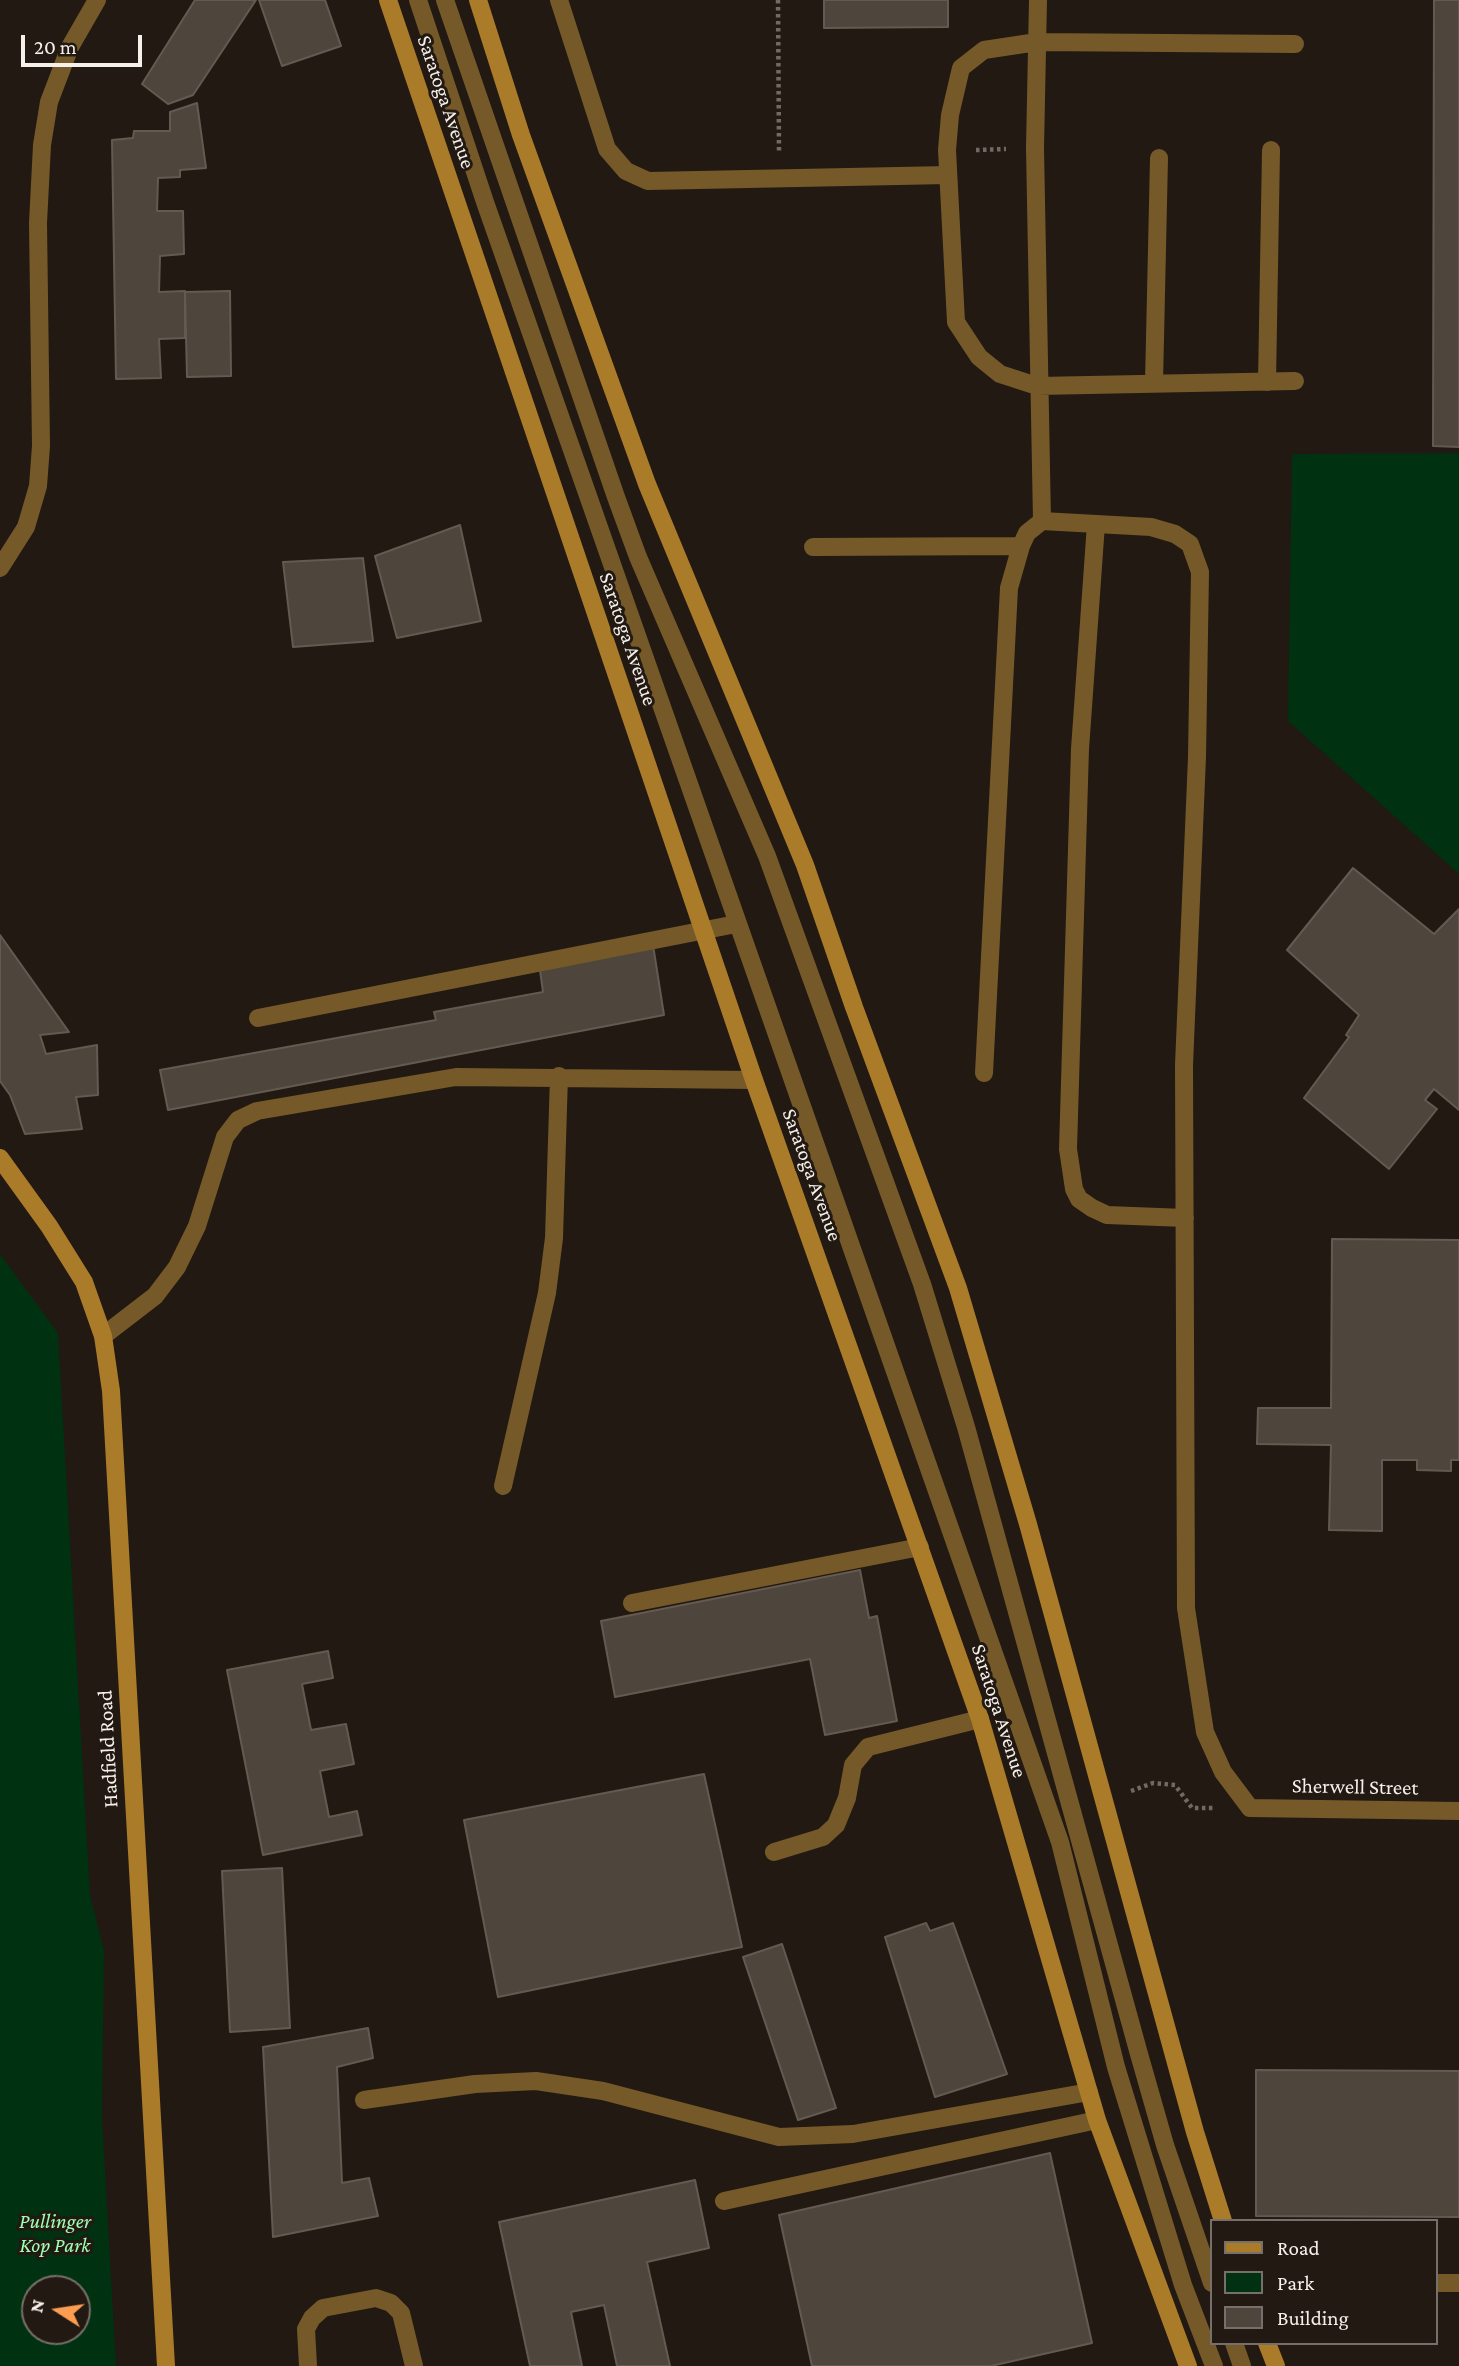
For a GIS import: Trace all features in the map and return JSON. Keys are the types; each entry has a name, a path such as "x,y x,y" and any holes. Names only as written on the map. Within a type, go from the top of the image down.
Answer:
{"main road":[{"name":"Saratoga Avenue","path":"388,0 754,1080 980,1719 1097,2120 1188,2366"},
{"path":"478,0 521,135 624,423 806,865 853,1007 958,1288 1028,1524 1195,2132 1222,2219"},
{"name":"Hadfield Road","path":"0,1158 49,1226 84,1282 103,1336 111,1391 166,2366"},
{"path":"1268,2345 1276,2366"}],"street":[{"path":"0,568 26,527 38,486 41,446 38,223 42,145 49,103 70,47 97,0"},
{"path":"418,0 485,202 736,923 1060,1842 1116,2067 1183,2285 1214,2366"},
{"path":"445,0 616,497 638,556 767,856 922,1284 966,1427 1165,2145 1210,2277"},
{"path":"559,0 607,149 626,171 648,181 948,174"},
{"path":"1038,0 1035,148 1037,386 1042,522"},
{"path":"1295,44 1037,42 984,50 961,68 950,115 947,150 956,321 979,357 1000,374 1037,386 1295,381"},
{"path":"1267,382 1271,150"},
{"path":"1154,383 1159,158"},
{"path":"984,1073 1009,588 1021,546 1027,533 1042,522 1151,527 1175,534 1190,544 1200,572 1184,1065 1186,1608 1205,1732 1223,1772 1250,1808"},
{"path":"1096,524 1080,749 1068,1149 1074,1189 1079,1199 1092,1208 1107,1215 1185,1218"},
{"path":"813,547 1021,546"},
{"path":"258,1018 736,923"},
{"path":"503,1486 547,1293 552,1252 559,1076"},
{"path":"103,1336 155,1296 177,1267 197,1226 225,1137 238,1120 257,1111 456,1077 754,1080"},
{"path":"632,1603 920,1547"},
{"path":"774,1852 823,1837 836,1825 847,1798 853,1765 868,1747 980,1719"},
{"name":"Sherwell Street","path":"1250,1808 1459,1811"},
{"path":"364,2100 475,2084 536,2081 604,2091 779,2137 853,2134 1089,2092"},
{"path":"724,2201 1097,2120"},
{"path":"1438,2283 1459,2283"},
{"path":"308,2366 306,2329 312,2318 323,2308 376,2298 391,2303 401,2313 414,2366"},
{"path":"1235,2345 1242,2366"}],"path":[{"path":"778,0 779,155 792,155"},
{"path":"947,150 1035,148"},
{"path":"1103,1800 1153,1783 1175,1785 1192,1808 1250,1808"}],"green space":[{"path":"1459,453 1459,874 1288,721 1292,454"},
{"name":"Pullinger Kop Park","path":"0,1254 58,1333 90,1895 104,1951 102,2117 116,2366 0,2366"}],"building":[{"path":"195,0 256,0 193,95 168,104 142,84"},
{"path":"259,0 325,0 341,46 282,66"},
{"path":"824,0 948,0 948,27 824,28"},
{"path":"1434,0 1459,0 1459,447 1433,446"},
{"path":"197,103 206,168 180,170 180,177 158,178 157,211 183,211 184,254 160,256 159,292 185,291 185,338 159,339 161,378 116,379 112,140 133,138 134,131 170,131 170,112"},
{"path":"230,291 231,376 187,377 185,292"},
{"path":"460,525 481,621 397,638 375,556"},
{"path":"363,558 373,641 293,647 283,562"},
{"path":"1353,868 1434,934 1459,909 1459,1110 1434,1089 1425,1100 1437,1109 1389,1169 1304,1098 1349,1037 1346,1035 1359,1015 1287,950"},
{"path":"0,935 69,1032 40,1035 46,1054 97,1045 98,1095 76,1097 82,1129 25,1134 10,1095 0,1081"},
{"path":"653,945 664,1015 168,1110 160,1070 436,1020 434,1012 543,992 540,970"},
{"path":"1332,1239 1459,1240 1459,1460 1451,1460 1451,1471 1417,1470 1417,1460 1382,1460 1382,1531 1329,1530 1331,1445 1257,1444 1258,1408 1331,1408"},
{"path":"860,1570 869,1618 877,1616 897,1721 825,1735 810,1659 615,1697 601,1621"},
{"path":"328,1651 333,1678 302,1684 311,1730 346,1724 354,1764 320,1771 329,1817 357,1811 362,1835 263,1855 227,1670"},
{"path":"704,1774 742,1947 498,1997 464,1820"},
{"path":"282,1868 290,2028 230,2032 222,1871"},
{"path":"926,1923 930,1931 953,1923 1007,2074 935,2097 885,1937"},
{"path":"782,1944 836,2108 798,2120 743,1957"},
{"path":"368,2028 373,2058 337,2067 342,2183 369,2178 378,2216 273,2237 263,2047"},
{"path":"1256,2070 1459,2071 1459,2217 1256,2216"},
{"path":"1050,2153 1092,2343 991,2366 812,2366 779,2215"},
{"path":"695,2180 709,2248 647,2262 670,2366 617,2366 604,2305 571,2312 582,2366 530,2366 499,2222"}]}
